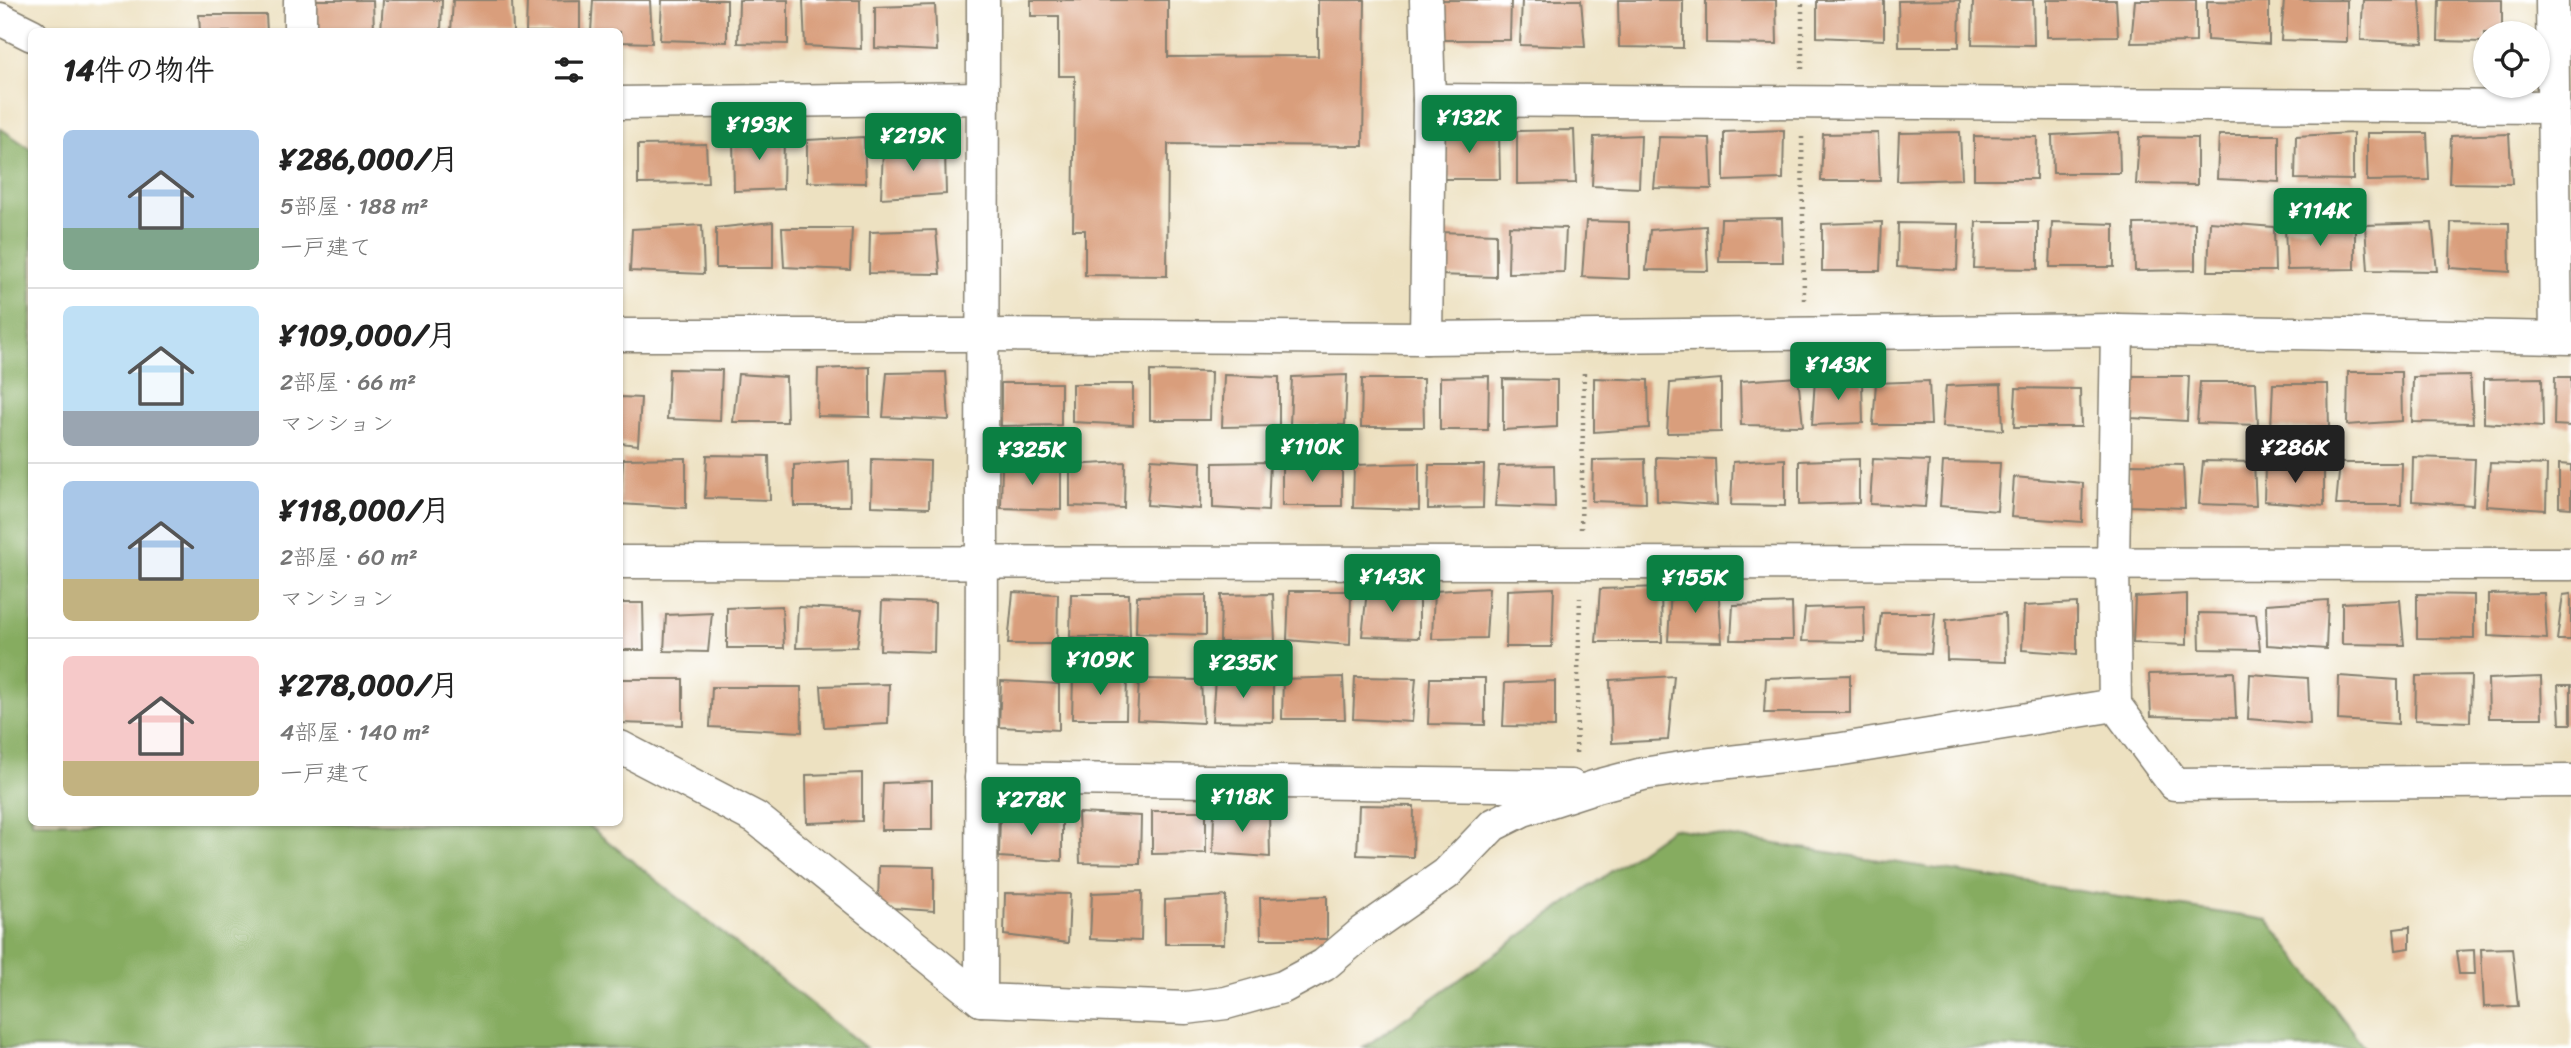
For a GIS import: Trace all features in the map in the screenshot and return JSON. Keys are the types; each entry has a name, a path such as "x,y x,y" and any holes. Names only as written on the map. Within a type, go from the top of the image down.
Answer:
{"street":[{"path":"300,0 300,28"},
{"path":"981,1000 983,0"},
{"path":"1426,0 1429,100 1426,338"},
{"path":"623,335 1426,338 2117,330 2563,338 2552,0"},
{"path":"0,19 28,33"},
{"path":"623,103 983,98"},
{"path":"1429,100 2554,107"},
{"path":"2117,330 2113,564 2115,705 2174,784 2571,782"},
{"path":"623,562 2571,564"},
{"path":"623,749 756,818 981,1000 1186,1008 1226,1003 1283,987 1324,965 1363,932 1446,874 1493,825 1522,810 1597,786 1693,766 1836,750 2115,705"},
{"path":"981,778 1597,786"}],"path":[{"path":"1802,0 1804,334"}],"green space":[{"path":"0,128 28,147 28,826 589,826 866,1048 0,1048"},
{"path":"1672,828 2268,920 2365,1048 1363,1048"}],"building":[{"path":"310,0 373,0 374,28 312,28"},
{"path":"383,0 442,0 441,28 381,28"},
{"path":"453,0 512,0 513,28 451,28"},
{"path":"580,0 580,28 526,28 527,1"},
{"path":"593,0 650,0 652,43 623,42 623,28 591,28"},
{"path":"662,0 727,0 727,42 660,40"},
{"path":"739,0 788,0 788,44 738,43"},
{"path":"803,0 860,0 861,49 805,46"},
{"path":"1031,0 1168,0 1168,57 1318,56 1318,0 1365,0 1363,146 1168,144 1167,276 1085,275 1085,230 1073,230 1075,76 1059,76 1059,16 1031,16"},
{"path":"1441,0 1511,0 1510,40 1440,40"},
{"path":"1522,0 1581,0 1585,47 1520,45"},
{"path":"1618,0 1683,0 1683,48 1619,47"},
{"path":"1706,0 1776,0 1777,44 1706,43"},
{"path":"1817,0 1884,0 1884,40 1817,37"},
{"path":"1960,0 1959,47 1899,47 1898,1"},
{"path":"1973,0 2033,0 2034,45 1972,44"},
{"path":"2047,0 2116,0 2118,36 2047,37"},
{"path":"2135,0 2196,0 2196,42 2131,43"},
{"path":"2284,0 2347,0 2347,42 2281,40"},
{"path":"2363,0 2420,0 2423,43 2361,40"},
{"path":"2439,0 2502,0 2502,21 2473,21 2473,42 2438,41"},
{"path":"2207,1 2269,2 2269,44 2207,40"},
{"path":"935,5 937,51 875,48 875,7"},
{"path":"199,15 266,15 267,28 200,28"},
{"path":"1442,130 1499,132 1500,179 1437,179"},
{"path":"1574,130 1576,183 1517,184 1517,131"},
{"path":"1784,130 1783,179 1724,181 1724,132"},
{"path":"1960,132 1962,179 1897,181 1899,133"},
{"path":"2119,132 2120,173 2053,173 2052,135"},
{"path":"784,133 783,189 734,191 733,137"},
{"path":"1878,133 1880,181 1821,181 1823,134"},
{"path":"2353,133 2353,180 2295,179 2296,136"},
{"path":"2367,133 2427,133 2429,180 2367,181"},
{"path":"2509,134 2512,184 2449,183 2451,136"},
{"path":"1641,135 1639,188 1592,186 1594,137"},
{"path":"2219,135 2279,135 2279,182 2217,179"},
{"path":"1974,136 2037,137 2036,179 1974,179"},
{"path":"864,137 866,183 807,182 807,140"},
{"path":"1659,137 1710,138 1712,189 1654,188"},
{"path":"2139,137 2197,138 2197,185 2136,184"},
{"path":"706,144 708,183 638,184 638,145"},
{"path":"883,150 945,150 946,194 881,198"},
{"path":"1782,218 1783,262 1719,262 1721,219"},
{"path":"1586,221 1629,222 1629,279 1582,277"},
{"path":"773,222 773,268 716,268 716,228"},
{"path":"1882,222 1880,271 1822,271 1822,224"},
{"path":"1976,222 2038,222 2038,269 1974,268"},
{"path":"2052,222 2114,224 2114,267 2050,267"},
{"path":"2210,222 2274,227 2275,271 2208,271"},
{"path":"2451,222 2509,223 2510,272 2450,268"},
{"path":"1898,223 1959,224 1957,270 1897,267"},
{"path":"2195,223 2195,270 2135,271 2134,224"},
{"path":"2432,223 2437,271 2368,270 2365,225"},
{"path":"702,225 704,274 630,271 632,229"},
{"path":"1509,226 1566,228 1564,272 1508,273"},
{"path":"1706,226 1708,271 1646,270 1650,230"},
{"path":"2355,227 2355,269 2287,270 2285,228"},
{"path":"782,228 852,228 850,270 784,267"},
{"path":"936,230 940,274 869,273 870,232"},
{"path":"1439,232 1496,234 1496,277 1439,275"},
{"path":"870,367 870,417 817,416 818,369"},
{"path":"669,369 722,370 720,421 667,419"},
{"path":"1150,371 1211,372 1210,420 1150,420"},
{"path":"946,372 949,420 883,417 887,373"},
{"path":"2348,372 2401,372 2402,421 2347,425"},
{"path":"738,374 786,377 787,422 733,422"},
{"path":"1224,375 1279,377 1279,426 1222,427"},
{"path":"1347,375 1345,425 1290,425 1292,377"},
{"path":"1489,376 1488,430 1440,430 1440,377"},
{"path":"2132,376 2189,376 2187,421 2131,418"},
{"path":"2470,376 2473,423 2412,422 2413,377"},
{"path":"1798,377 1803,426 1741,425 1740,381"},
{"path":"2555,377 2571,377 2571,426 2554,425"},
{"path":"1594,378 1648,380 1649,428 1594,432"},
{"path":"2542,378 2543,427 2484,423 2484,379"},
{"path":"1362,379 1423,379 1424,427 1361,427"},
{"path":"1503,379 1557,380 1557,427 1503,430"},
{"path":"1721,379 1721,432 1667,433 1670,383"},
{"path":"1815,379 1862,381 1863,423 1812,425"},
{"path":"1929,381 1931,425 1873,425 1876,383"},
{"path":"2200,382 2256,382 2258,425 2197,423"},
{"path":"1001,383 1061,383 1061,425 1001,426"},
{"path":"1072,384 1133,384 1133,425 1072,422"},
{"path":"2001,384 2003,430 1942,427 1946,386"},
{"path":"2273,384 2328,384 2329,428 2271,428"},
{"path":"2016,388 2080,389 2081,427 2014,427"},
{"path":"623,397 641,398 638,445 623,443"},
{"path":"707,455 769,456 770,500 705,498"},
{"path":"1656,457 1715,459 1717,505 1657,501"},
{"path":"2413,457 2475,459 2473,505 2412,501"},
{"path":"686,458 686,508 623,504 623,459"},
{"path":"872,459 930,461 929,508 871,506"},
{"path":"1151,459 1201,462 1200,509 1147,505"},
{"path":"1645,459 1646,503 1592,501 1593,460"},
{"path":"1785,459 1785,506 1731,505 1733,462"},
{"path":"1859,459 1859,503 1799,505 1799,461"},
{"path":"1873,459 1929,461 1925,507 1870,504"},
{"path":"849,461 850,506 794,506 794,465"},
{"path":"1342,461 1342,506 1282,506 1282,462"},
{"path":"2203,461 2254,462 2256,506 2199,504"},
{"path":"1125,462 1124,508 1070,506 1070,465"},
{"path":"1270,462 1268,511 1213,508 1213,463"},
{"path":"1943,462 2000,463 1997,511 1940,506"},
{"path":"1419,463 1419,510 1353,508 1354,465"},
{"path":"2340,463 2402,463 2401,505 2336,505"},
{"path":"2490,463 2547,465 2546,510 2486,506"},
{"path":"2130,464 2183,465 2185,508 2129,506"},
{"path":"2559,464 2571,465 2571,508 2559,507"},
{"path":"1061,465 1061,510 1001,508 1002,466"},
{"path":"1429,465 1484,465 1483,508 1428,509"},
{"path":"1554,465 1555,508 1495,506 1499,466"},
{"path":"2324,465 2324,506 2264,501 2265,466"},
{"path":"2014,477 2083,483 2082,522 2011,517"},
{"path":"1718,585 1722,642 1668,641 1671,589"},
{"path":"1661,587 1662,642 1596,642 1600,589"},
{"path":"1489,588 1486,638 1432,639 1434,591"},
{"path":"1554,588 1552,647 1506,647 1507,590"},
{"path":"1289,591 1351,591 1350,645 1287,640"},
{"path":"1367,591 1419,591 1419,638 1362,636"},
{"path":"1013,592 1058,594 1057,644 1008,644"},
{"path":"2544,593 2547,639 2488,636 2488,594"},
{"path":"1071,594 1129,594 1130,637 1070,637"},
{"path":"1273,594 1275,642 1220,642 1221,595"},
{"path":"2187,594 2187,645 2133,643 2135,597"},
{"path":"2417,594 2474,595 2474,639 2417,638"},
{"path":"2571,594 2571,640 2557,640 2563,595"},
{"path":"1206,595 1206,635 1136,633 1137,596"},
{"path":"2328,600 2326,649 2267,645 2266,604"},
{"path":"2400,600 2404,645 2342,644 2342,603"},
{"path":"882,601 935,603 934,652 880,650"},
{"path":"623,603 643,603 644,650 623,650"},
{"path":"1792,603 1793,640 1731,640 1733,605"},
{"path":"2077,603 2077,654 2022,650 2024,606"},
{"path":"782,606 784,648 727,648 727,608"},
{"path":"1864,606 1865,642 1802,641 1805,608"},
{"path":"798,607 862,610 857,647 796,648"},
{"path":"712,613 708,652 664,651 666,615"},
{"path":"1881,613 1935,613 1931,654 1877,652"},
{"path":"2005,613 2006,662 1947,660 1946,620"},
{"path":"2199,613 2256,614 2260,650 2200,649"},
{"path":"2234,672 2236,718 2151,716 2149,674"},
{"path":"2250,674 2308,678 2310,724 2248,719"},
{"path":"1850,675 1850,713 1764,713 1766,678"},
{"path":"2471,675 2470,722 2415,720 2416,676"},
{"path":"1073,676 1127,676 1126,719 1072,719"},
{"path":"1674,676 1668,740 1612,743 1610,680"},
{"path":"2339,676 2398,680 2398,724 2338,720"},
{"path":"1343,677 1345,719 1282,719 1283,679"},
{"path":"1355,677 1416,678 1412,722 1353,719"},
{"path":"2541,677 2542,718 2489,718 2488,679"},
{"path":"1430,678 1485,678 1485,725 1428,724"},
{"path":"623,679 683,679 683,725 623,723"},
{"path":"1139,679 1201,680 1203,723 1137,720"},
{"path":"1215,679 1273,679 1273,722 1212,721"},
{"path":"1001,681 1059,684 1059,730 999,727"},
{"path":"1555,681 1555,727 1503,726 1505,683"},
{"path":"889,684 888,724 824,727 821,686"},
{"path":"2558,685 2571,685 2571,724 2560,724"},
{"path":"712,687 801,687 802,732 710,727"},
{"path":"862,773 862,821 807,823 806,775"},
{"path":"932,781 932,830 881,830 883,783"},
{"path":"1359,805 1414,806 1413,857 1357,855"},
{"path":"1152,811 1206,811 1206,853 1152,854"},
{"path":"1214,811 1269,813 1270,857 1213,853"},
{"path":"1062,813 1062,861 999,857 1000,815"},
{"path":"1078,813 1141,816 1140,864 1080,863"},
{"path":"879,866 934,867 934,911 878,907"},
{"path":"1142,891 1141,941 1090,939 1092,893"},
{"path":"1005,893 1070,894 1068,943 1004,935"},
{"path":"1226,896 1224,944 1165,944 1165,900"},
{"path":"1327,896 1327,939 1261,939 1260,898"},
{"path":"2410,927 2410,948 2396,950 2394,929"},
{"path":"2512,948 2518,1006 2484,1007 2481,949"},
{"path":"2474,950 2475,974 2459,974 2456,951"}]}
